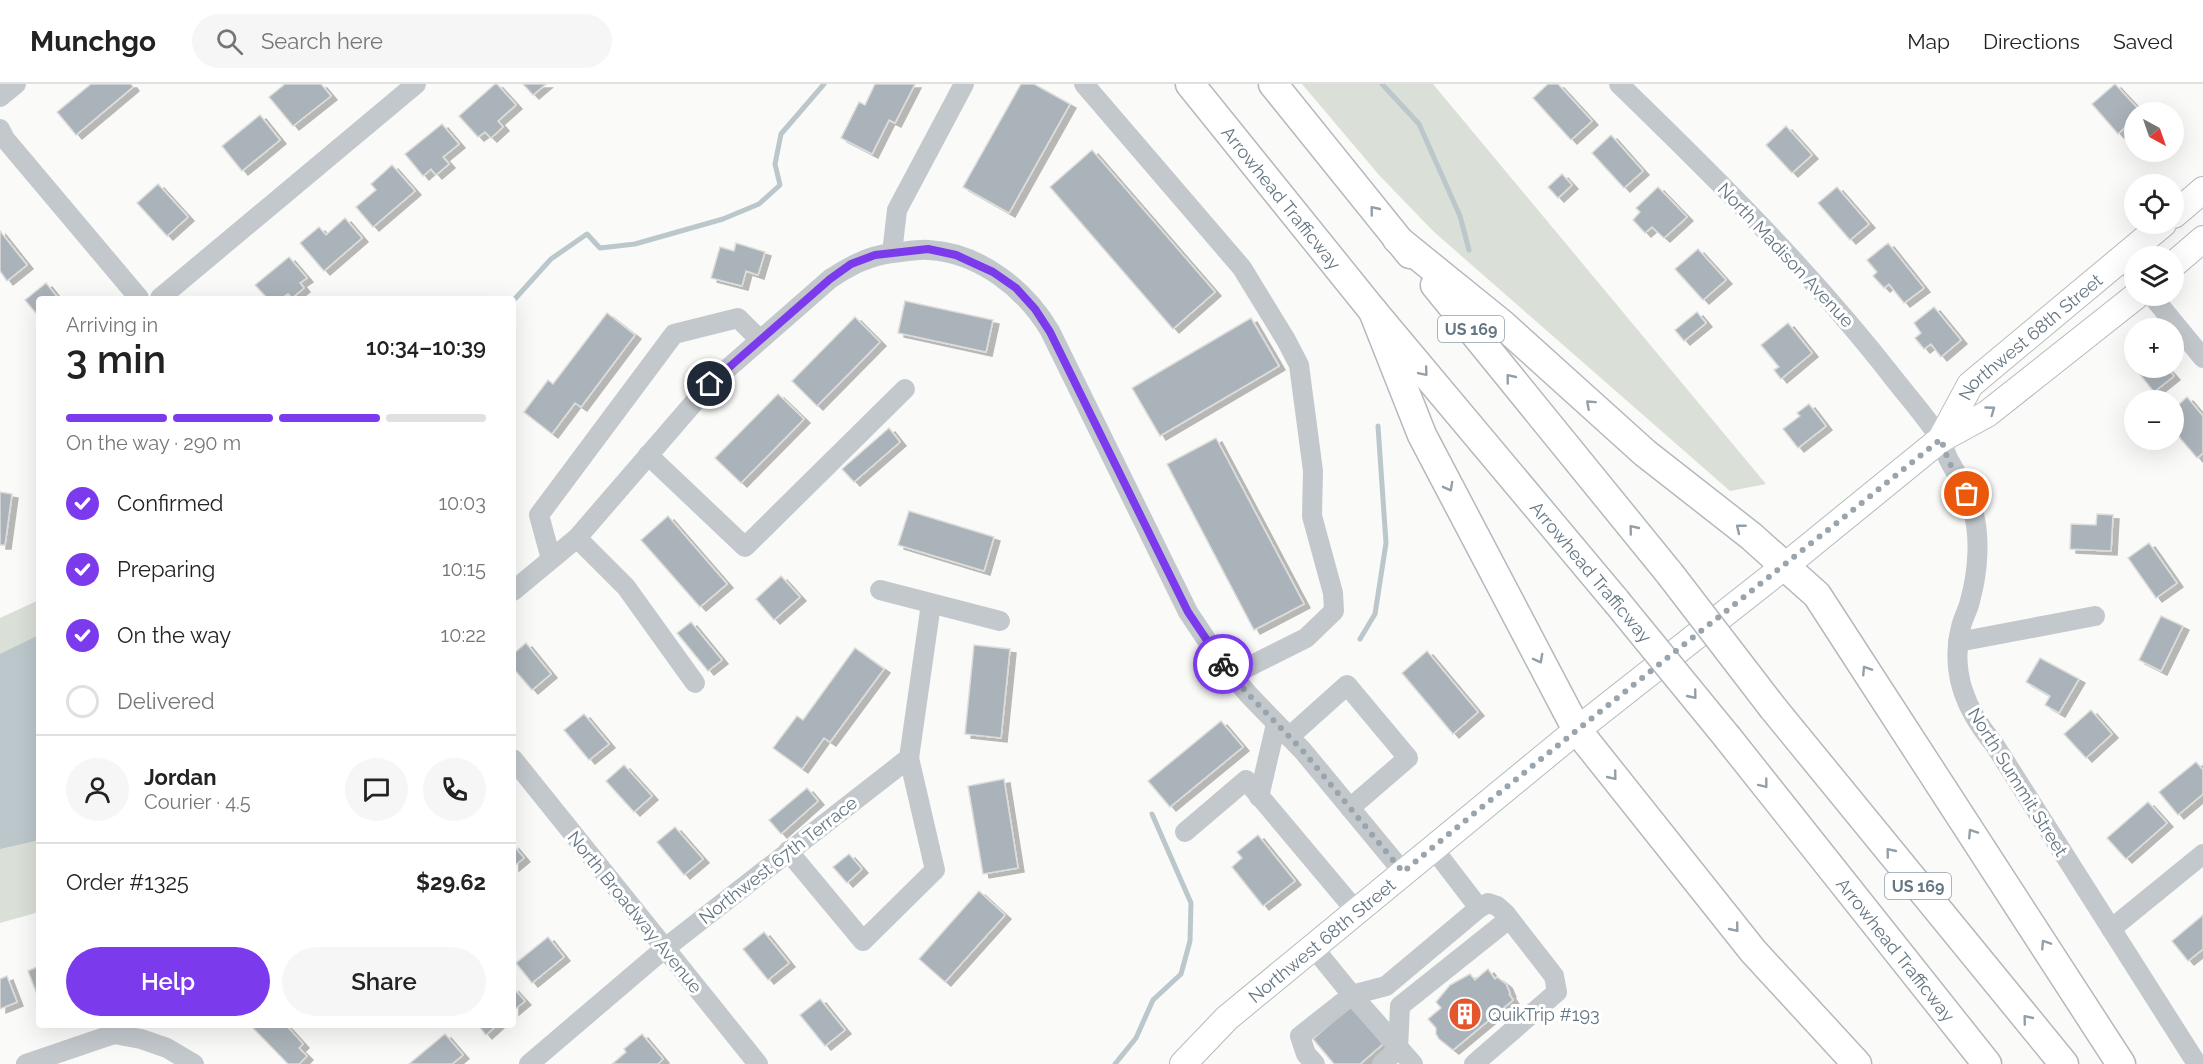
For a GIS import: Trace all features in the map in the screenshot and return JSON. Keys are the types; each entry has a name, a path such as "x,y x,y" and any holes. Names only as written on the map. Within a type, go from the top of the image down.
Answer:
{"highway":[{"name":"Arrowhead Trafficway","path":"1191,84 1373,311 1728,738 1986,1064"},
{"name":"US 169","path":"1273,84 1670,574 1773,708 2064,1064"},
{"path":"1397,239 1502,324 1644,453 1721,512 1817,595 2121,1064"},
{"path":"1373,311 1422,435 1576,730 1753,951 1857,1064"}],"main road":[{"path":"2184,206 2203,190"},
{"name":"Northwest 68th Street","path":"2145,246 2155,234"},
{"path":"2184,255 2203,239"},
{"name":"Northwest 68th Street","path":"1941,439 1970,385 2124,269"},
{"name":"Northwest 68th Street","path":"1183,1064 1227,1018 1576,730 1785,566 1941,439 1987,414 2124,306"}],"street":[{"path":"0,97 16,84"},
{"path":"162,296 416,84"},
{"path":"892,253 897,210 964,84"},
{"path":"1084,84 1242,268 1287,340 1299,365 1313,471 1312,516 1333,593 1334,611 1306,638 1232,675"},
{"name":"North Madison Avenue","path":"1619,84 1715,177 1779,245 1872,351 1941,439"},
{"path":"0,129 5,139 137,296"},
{"path":"516,588 577,538 710,384 830,279 851,264 875,255 928,249 969,259 1016,288 1032,305 1050,332 1188,612 1232,675 1283,730 1403,872"},
{"path":"2160,306 2203,358"},
{"path":"551,559 539,515 674,334 738,318 760,340"},
{"path":"648,454 745,547 905,389"},
{"name":"North Summit Street","path":"1941,439 1948,460 1962,482 1972,505 1979,543 1970,600 1958,642 1957,664 1962,689 1971,714 1994,744 2197,1064"},
{"path":"577,538 626,587 695,683"},
{"path":"880,590 1000,621"},
{"path":"788,851 863,941 935,870 909,758 931,604"},
{"path":"1958,642 2095,616"},
{"path":"1259,797 1283,730 1347,685 1408,758 1350,808"},
{"name":"Northwest 67th Terrace","path":"529,1064 664,949 909,758"},
{"name":"North Broadway Avenue","path":"516,763 758,1064"},
{"path":"1185,832 1246,780 1356,911"},
{"path":"1433,848 1479,908"},
{"path":"2111,929 2203,854"},
{"path":"1315,1064 1306,1054 1300,1036 1352,995 1386,986 1479,908 1488,903 1497,906 1554,976 1557,993 1474,1064"},
{"path":"1382,1064 1398,1049 1400,1006 1509,920"},
{"path":"1313,947 1413,1064"},
{"path":"26,1064 114,1034 141,1039 167,1048 194,1064"}],"shaded area":[{"path":"1302,84 1433,84 1766,484 1730,491 1433,231 1379,175"},
{"path":"36,601 36,913 0,923 0,618"},
{"path":"36,636 36,841 0,849 0,654"}],"building":[{"path":"91,84 131,84 133,87 76,135 57,112"},
{"path":"285,84 321,84 331,96 293,126 269,97"},
{"path":"495,84 516,105 498,121 503,127 491,138 485,132 478,137 459,116"},
{"path":"523,84 546,84 533,95"},
{"path":"875,84 915,84 895,123 889,120 872,154 841,138 859,102 865,105"},
{"path":"1021,84 1034,84 1070,104 1009,213 963,187"},
{"path":"1548,84 1558,84 1592,121 1571,140 1533,98"},
{"path":"2115,84 2132,102 2124,102 2124,128 2118,134 2092,104"},
{"path":"260,115 280,140 242,171 222,146"},
{"path":"442,124 459,144 443,157 449,164 436,175 431,169 423,176 405,154"},
{"path":"1786,126 1812,155 1792,173 1766,145"},
{"path":"1611,135 1643,171 1624,188 1592,153"},
{"path":"1092,150 1215,292 1173,329 1050,187"},
{"path":"392,165 415,191 373,227 356,207 376,190 371,184"},
{"path":"1562,174 1572,185 1558,198 1548,187"},
{"path":"158,184 188,217 167,236 137,203"},
{"path":"1658,187 1687,217 1664,238 1652,227 1645,233 1633,220 1640,212 1636,208"},
{"path":"1837,187 1869,224 1850,240 1818,203"},
{"path":"345,218 362,238 324,271 300,243 319,227 326,235"},
{"path":"0,231 27,265 7,281 0,271"},
{"path":"736,243 765,252 758,275 746,271 742,286 711,278 720,247 734,251"},
{"path":"1888,243 1924,288 1904,303 1889,284 1884,288 1873,276 1877,272 1867,260"},
{"path":"1698,249 1726,280 1703,300 1675,269"},
{"path":"289,257 307,278 300,283 304,288 294,296 288,294 265,296 255,285"},
{"path":"46,283 56,296 36,296 36,313 25,300"},
{"path":"905,301 993,320 986,352 898,333"},
{"path":"1934,307 1961,340 1941,357 1931,344 1924,349 1915,338 1921,333 1914,323"},
{"path":"1697,312 1706,323 1684,341 1675,330"},
{"path":"607,313 635,335 581,407 575,403 552,434 524,412 548,380 553,384"},
{"path":"855,317 880,342 817,406 792,381"},
{"path":"1251,318 1279,366 1160,436 1132,388"},
{"path":"1788,323 1812,353 1781,379 1774,370 1779,367 1761,345"},
{"path":"2143,378 2172,378 2156,390 2152,390"},
{"path":"778,394 804,419 741,483 715,458"},
{"path":"2187,397 2203,416 2203,453 2197,458 2184,443 2184,400"},
{"path":"1809,404 1826,426 1798,448 1783,429 1800,416 1797,413"},
{"path":"889,428 900,442 854,482 842,469"},
{"path":"1216,438 1304,604 1254,630 1167,464"},
{"path":"0,492 12,494 5,545 0,545"},
{"path":"909,511 994,537 984,571 898,545"},
{"path":"2097,514 2113,515 2111,551 2070,549 2071,524 2096,525"},
{"path":"668,516 727,584 700,607 641,540"},
{"path":"2149,543 2177,583 2156,598 2128,558"},
{"path":"781,576 800,597 774,620 756,599"},
{"path":"2161,616 2183,626 2161,671 2139,660"},
{"path":"691,622 722,660 708,671 677,633"},
{"path":"526,643 551,674 532,690 516,671 516,651"},
{"path":"974,645 1010,649 1001,738 965,734"},
{"path":"855,648 884,669 830,742 824,738 802,769 773,748 797,716 803,720"},
{"path":"1427,651 1478,712 1453,734 1402,673"},
{"path":"2040,658 2079,679 2059,713 2045,705 2050,696 2026,682"},
{"path":"2091,710 2112,734 2086,758 2064,734"},
{"path":"584,714 609,744 589,760 564,730"},
{"path":"1221,721 1243,747 1170,807 1148,781"},
{"path":"2196,762 2203,770 2203,794 2178,815 2159,792"},
{"path":"624,765 652,796 634,812 606,781"},
{"path":"1004,779 1018,868 983,874 968,786"},
{"path":"807,788 818,801 781,834 769,820"},
{"path":"2148,802 2167,823 2126,859 2107,838"},
{"path":"675,827 703,859 684,875 657,842"},
{"path":"1258,835 1295,881 1263,906 1232,867 1242,858 1237,852"},
{"path":"516,849 524,858 516,865"},
{"path":"849,854 862,869 847,883 833,867"},
{"path":"979,891 1005,915 945,982 919,959"},
{"path":"2203,915 2203,949 2188,961 2172,941"},
{"path":"764,932 789,963 768,980 743,949"},
{"path":"548,937 564,957 532,983 516,963"},
{"path":"36,967 36,992 28,971"},
{"name":"QuikTrip #193","path":"1488,969 1495,979 1497,977 1506,984 1513,1000 1453,1050 1439,1039 1436,1028 1428,1019 1441,1008 1436,1002 1450,985 1470,974 1475,980"},
{"path":"7,976 17,1002 0,1009 0,979"},
{"path":"516,991 525,1001 516,1008"},
{"path":"820,999 845,1030 825,1046 800,1015"},
{"path":"1351,1006 1383,1044 1360,1064 1334,1064 1313,1039"},
{"path":"253,1028 289,1028 303,1044 299,1048 307,1056 299,1064 288,1064"},
{"path":"480,1028 494,1028 486,1035"},
{"path":"445,1034 463,1055 452,1064 409,1064"},
{"path":"642,1034 663,1059 658,1064 612,1064 626,1052 624,1049"}],"waterway":[{"path":"516,298 551,259 587,234 600,248 635,244 723,219 759,204 780,185 775,164 781,134 824,84"},
{"path":"1382,84 1419,124 1460,216 1469,250"},
{"path":"1360,639 1375,614 1386,543 1378,426"},
{"path":"1115,1064 1136,1038 1153,1000 1181,974 1190,941 1191,903 1152,814"}],"way so far":[{"path":"1223,664 1248,694 1303,751 1403,872 1576,730 1785,566 1941,439 1948,460 1967,494"}],"place":[{"name":"QuikTrip #193","path":"1465,1014"}],"route":[{"path":"710,384 830,279 851,264 875,255 928,249 969,259 993,272 1016,288 1043,320 1188,612 1223,664"}]}
